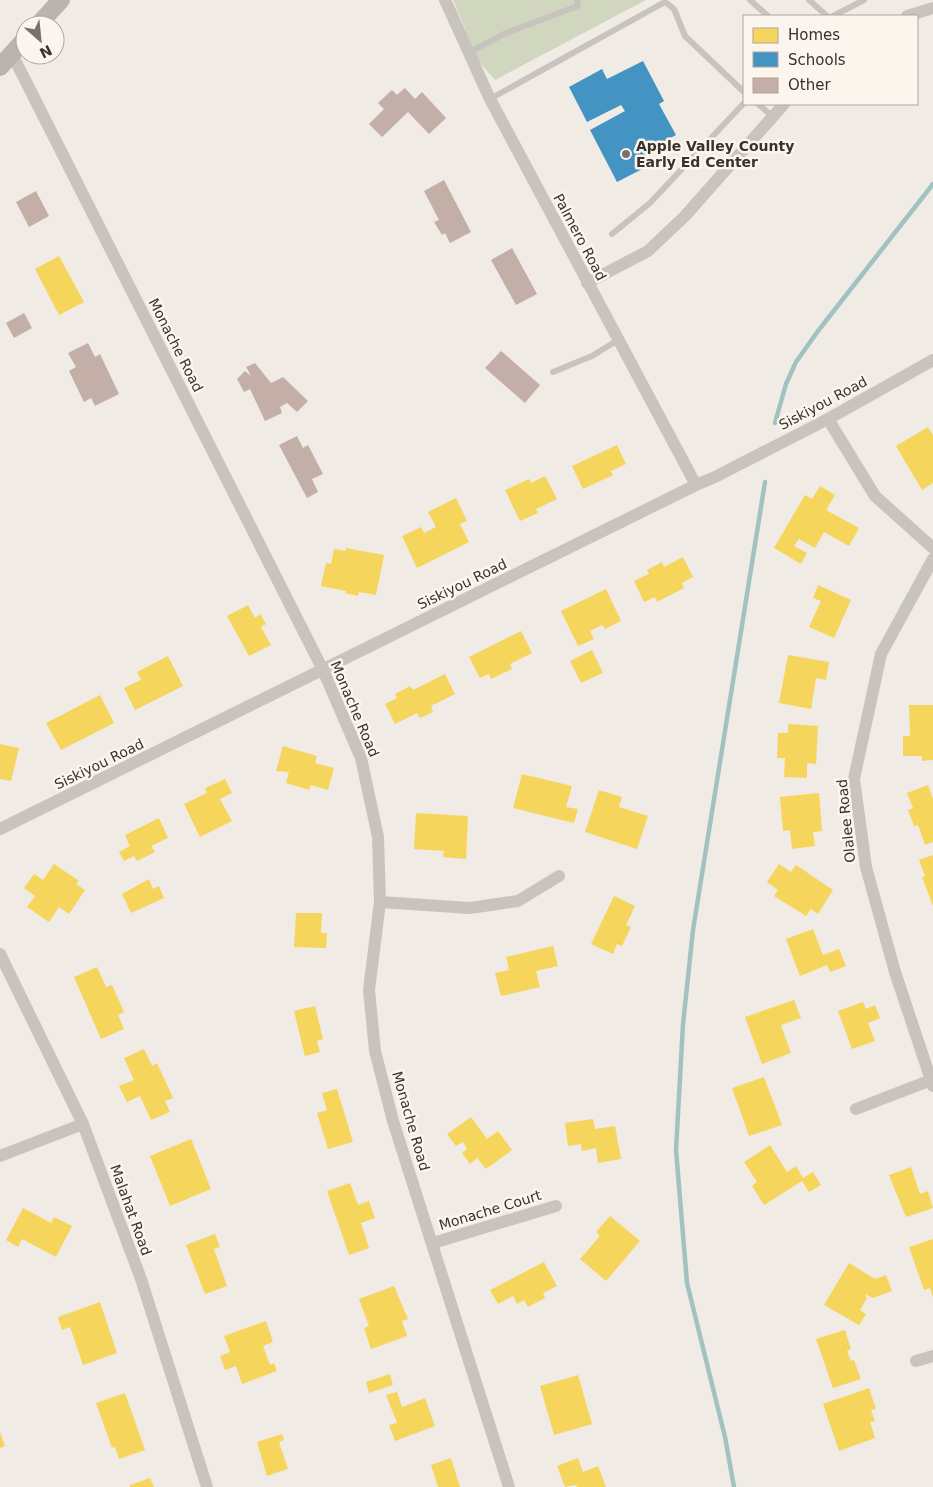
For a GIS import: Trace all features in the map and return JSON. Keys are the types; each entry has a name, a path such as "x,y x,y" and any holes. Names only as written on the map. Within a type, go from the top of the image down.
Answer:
{"main road":[{"path":"47,15 61,0"},
{"path":"6,61 15,51"}],"street":[{"name":"Palmero Road","path":"445,0 490,99 696,485"},
{"path":"910,15 933,8"},
{"name":"Monache Road","path":"6,61 323,670 361,758 378,837 380,902 369,990 376,1051 393,1121 433,1242 509,1487"},
{"path":"587,282 648,251 685,216 783,105"},
{"name":"Siskiyou Road","path":"0,829 696,485 715,478 828,419 933,360"},
{"path":"828,419 875,496 933,548"},
{"name":"Olalee Road","path":"932,1083 895,972 866,867 854,779 881,654 933,559"},
{"path":"380,902 470,908 518,901 559,876"},
{"name":"Malahat Road","path":"0,954 83,1124 141,1279 207,1487"},
{"path":"856,1109 932,1083"},
{"path":"0,1156 83,1124"},
{"name":"Monache Court","path":"433,1242 556,1206"},
{"path":"916,1361 933,1356"}],"lane":[{"path":"468,53 506,33 578,6 577,0"},
{"path":"750,0 767,15"},
{"path":"809,0 826,15"},
{"path":"835,15 864,0"},
{"path":"490,99 665,2 674,9 685,36 743,91"},
{"path":"612,234 650,203 743,104"},
{"path":"759,105 772,116"},
{"path":"553,372 592,356 618,340"}],"green space":[{"path":"453,0 646,0 495,80 479,62"}],"building: Homes":[{"path":"59,256 84,302 59,315 35,269"},
{"path":"928,427 933,435 933,483 922,490 896,446"},
{"path":"617,445 626,464 611,471 613,475 583,489 572,466"},
{"path":"545,476 557,499 536,509 538,513 520,521 505,490 529,479 531,483"},
{"path":"820,486 835,495 826,510 859,528 849,546 824,532 815,548 799,539 794,546 807,553 801,564 774,548 805,495 812,499"},
{"path":"456,498 467,521 460,524 469,542 417,568 402,536 421,527 424,533 436,527 428,512"},
{"path":"346,548 384,555 376,595 359,592 358,596 345,593 346,591 321,586 326,563 331,564 334,549 346,551"},
{"path":"683,557 693,577 682,583 684,588 657,602 655,597 644,602 634,581 649,574 647,570 662,562 664,567"},
{"path":"818,585 851,600 834,638 809,627 821,601 813,598"},
{"path":"606,589 621,621 605,629 602,625 590,631 594,639 578,646 561,611"},
{"path":"248,605 255,618 260,614 266,624 261,627 271,645 249,656 227,616"},
{"path":"521,631 532,653 510,664 512,669 491,679 489,674 480,678 469,657"},
{"path":"592,650 603,673 581,683 570,661"},
{"path":"788,655 829,662 826,680 816,678 811,709 779,703"},
{"path":"168,656 183,686 135,710 124,688 141,680 137,672"},
{"path":"445,674 455,694 431,706 433,712 420,718 417,713 395,724 385,704 397,698 395,694 410,686 413,690"},
{"path":"100,695 114,723 61,750 46,723"},
{"path":"909,705 933,705 933,760 922,761 922,756 903,756 903,736 910,736"},
{"path":"788,724 818,726 816,764 807,763 807,778 784,777 785,758 777,758 778,733 788,733"},
{"path":"0,744 19,748 11,781 0,779"},
{"path":"283,746 317,756 315,763 334,768 328,790 311,785 309,790 286,783 289,772 276,771"},
{"path":"522,774 572,786 566,807 578,809 574,823 513,808"},
{"path":"225,779 232,793 220,799 232,821 200,837 184,804 207,793 205,788"},
{"path":"928,785 933,799 933,842 925,845 918,825 914,826 908,810 913,808 907,793"},
{"path":"599,790 622,797 619,807 648,816 637,849 585,832"},
{"path":"819,793 822,831 813,832 815,846 792,849 790,830 783,831 780,797"},
{"path":"416,813 468,816 466,859 443,857 444,851 414,849"},
{"path":"159,818 168,838 151,846 155,852 137,861 134,856 124,861 119,852 130,846 125,835"},
{"path":"933,855 933,906 922,877 925,876 919,860"},
{"path":"54,864 79,881 76,884 85,890 69,914 59,907 49,922 27,907 35,896 24,888 34,874 43,880"},
{"path":"779,864 791,872 796,865 833,890 818,914 811,909 806,916 774,896 778,890 767,882"},
{"path":"149,879 153,889 159,886 164,898 131,913 122,894"},
{"path":"614,896 635,906 626,925 631,927 622,946 617,944 613,954 591,944"},
{"path":"296,913 322,913 321,933 327,933 326,948 294,947"},
{"path":"813,929 823,955 839,949 846,966 830,972 827,965 800,976 786,939"},
{"path":"553,946 558,966 536,971 540,987 501,996 495,973 509,970 506,957"},
{"path":"97,967 106,987 112,985 124,1012 118,1015 124,1029 101,1039 74,977"},
{"path":"794,1000 801,1018 781,1025 791,1053 762,1064 745,1017"},
{"path":"863,1002 866,1009 875,1005 880,1018 868,1023 875,1041 852,1049 838,1011"},
{"path":"315,1006 323,1039 317,1041 320,1052 305,1056 294,1011"},
{"path":"144,1049 152,1066 157,1063 173,1098 165,1101 170,1112 151,1120 140,1096 127,1102 119,1086 134,1080 124,1058"},
{"path":"764,1077 782,1125 749,1136 732,1088"},
{"path":"337,1089 353,1142 328,1149 317,1113 327,1110 322,1093"},
{"path":"471,1117 487,1139 498,1131 512,1150 486,1169 477,1158 470,1164 462,1153 467,1149 463,1142 456,1146 447,1134"},
{"path":"593,1119 595,1129 615,1126 621,1159 598,1163 596,1148 582,1151 581,1144 568,1146 565,1123"},
{"path":"191,1139 211,1189 170,1206 150,1156"},
{"path":"770,1145 787,1172 796,1166 803,1178 813,1172 821,1185 809,1192 802,1181 764,1205 752,1186 757,1182 744,1162"},
{"path":"911,1167 920,1194 928,1191 933,1208 906,1217 889,1175"},
{"path":"350,1183 358,1205 369,1201 375,1218 361,1223 369,1248 349,1255 327,1191"},
{"path":"23,1208 51,1223 54,1217 72,1226 56,1257 22,1239 18,1247 6,1240"},
{"path":"610,1216 640,1241 606,1281 580,1259 600,1236 596,1232"},
{"path":"215,1234 220,1247 214,1249 227,1286 205,1294 186,1245"},
{"path":"933,1239 933,1297 930,1288 924,1290 909,1247"},
{"path":"544,1262 557,1286 543,1293 545,1298 528,1307 524,1300 517,1304 513,1296 498,1304 490,1290"},
{"path":"849,1263 875,1279 886,1275 892,1291 873,1298 865,1294 867,1298 860,1310 866,1314 859,1325 824,1305"},
{"path":"394,1286 408,1319 402,1321 407,1336 371,1349 364,1328 369,1326 359,1299"},
{"path":"100,1302 117,1353 83,1365 70,1327 62,1330 58,1317"},
{"path":"266,1321 273,1342 263,1346 270,1365 274,1363 277,1371 242,1384 236,1366 225,1370 220,1356 230,1352 224,1336"},
{"path":"845,1330 851,1349 847,1351 851,1361 854,1360 861,1379 833,1388 816,1339"},
{"path":"390,1374 393,1385 369,1393 366,1382"},
{"path":"578,1375 592,1424 554,1435 540,1386"},
{"path":"869,1388 876,1409 871,1410 875,1421 870,1422 875,1438 839,1451 823,1404"},
{"path":"397,1392 402,1407 425,1398 435,1426 395,1441 389,1425 397,1423 386,1395"},
{"path":"125,1393 145,1450 119,1459 115,1447 112,1448 96,1403"},
{"path":"0,1432 5,1446 0,1448"},
{"path":"282,1434 284,1440 279,1442 288,1469 267,1476 257,1442"},
{"path":"451,1458 460,1487 438,1487 431,1465"},
{"path":"578,1458 583,1472 598,1466 606,1487 577,1487 576,1485 565,1487 557,1466"},
{"path":"150,1478 154,1487 130,1487 130,1485"}],"building: Schools":[{"path":"643,61 664,101 659,104 676,135 644,152 650,165 617,182 590,130 625,111 621,105 587,122 569,87 602,69 607,79"}],"building: Other":[{"path":"405,88 415,99 422,92 446,118 429,134 408,112 382,137 369,124 384,109 378,103 392,90 397,95"},
{"path":"444,180 471,232 450,243 445,233 442,235 434,222 439,220 424,191"},
{"path":"36,191 49,216 29,227 16,202"},
{"path":"512,248 537,294 516,305 491,260"},
{"path":"24,313 32,328 14,338 6,323"},
{"path":"88,343 95,357 100,354 119,394 95,406 91,398 84,402 69,371 76,367 68,353"},
{"path":"501,351 540,385 525,403 485,368"},
{"path":"255,363 271,383 283,377 308,401 297,412 287,403 280,407 282,413 265,421 250,389 244,392 237,379 245,371 251,376 246,367"},
{"path":"297,436 303,448 308,445 323,474 312,479 318,492 307,498 279,445"}],"waterway":[{"path":"775,423 786,384 796,362 933,184"},
{"path":"734,1487 725,1437 687,1283 676,1150 683,1024 693,930 765,482"}],"place":[{"name":"Apple Valley County Early Ed Center","path":"626,154"}]}
